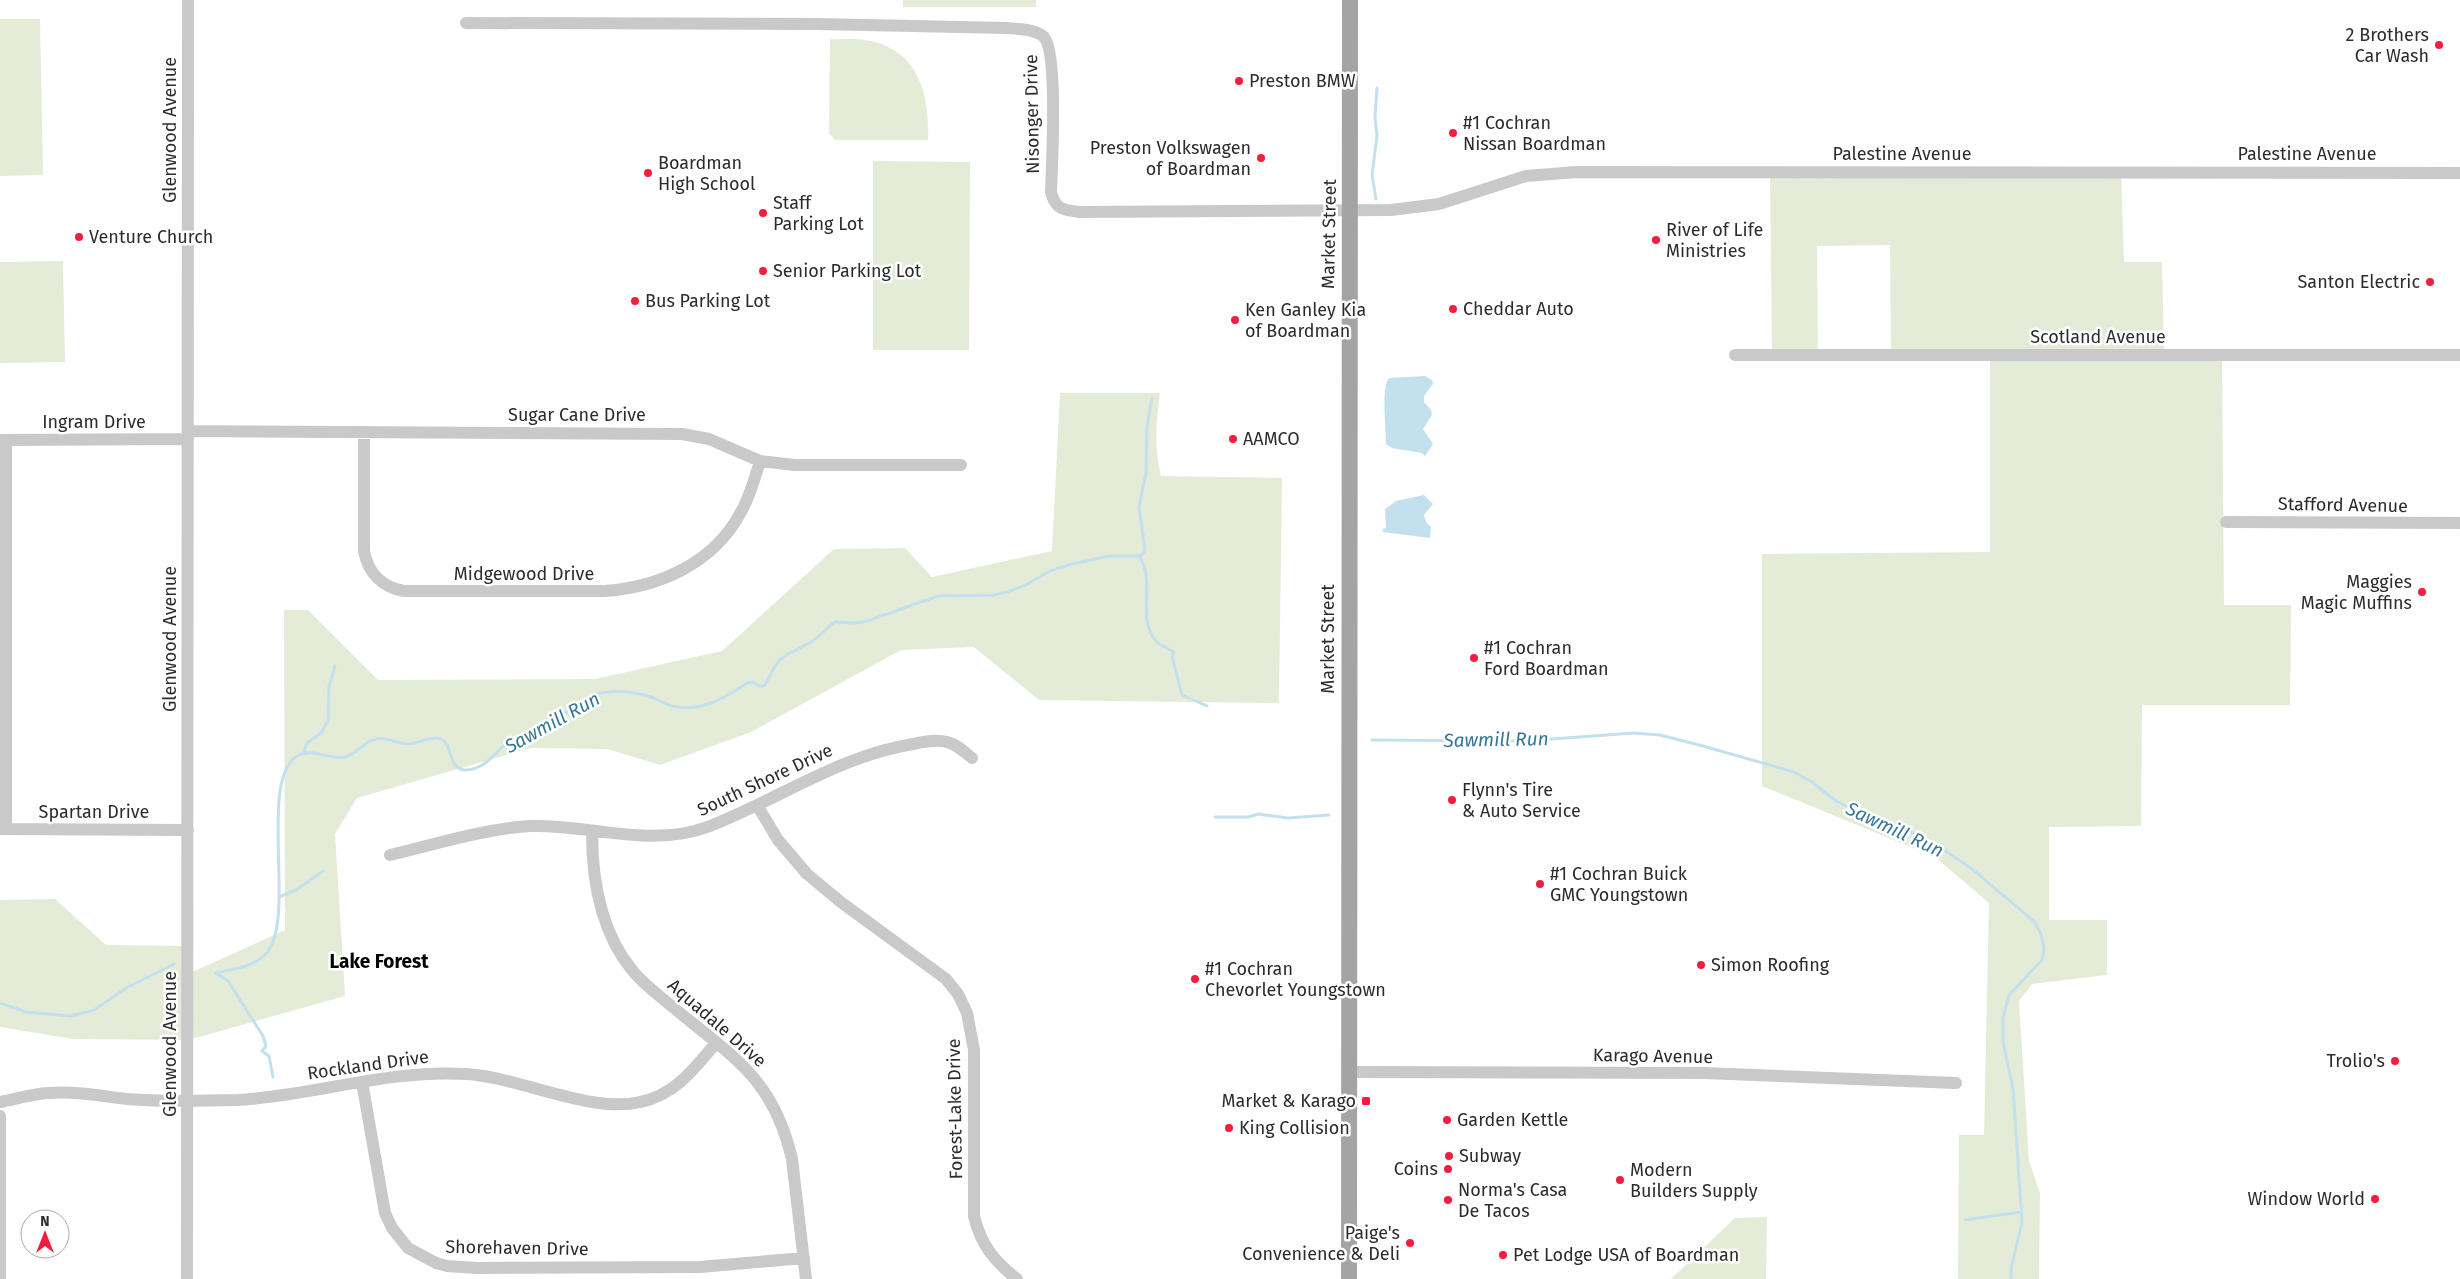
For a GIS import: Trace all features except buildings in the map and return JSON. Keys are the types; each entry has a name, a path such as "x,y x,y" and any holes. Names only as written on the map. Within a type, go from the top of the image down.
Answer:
{"main road":[{"name":"Market Street","path":"1349,1279 1350,0"}],"street":[{"name":"Glenwood Avenue","path":"187,1279 188,0"},
{"name":"Nisonger Drive","path":"466,23 808,24 1028,30 1043,37 1050,48 1052,65 1051,192 1055,206 1066,211 1079,212 1349,210"},
{"name":"Palestine Avenue","path":"1349,210 1391,210 1426,206 1513,179 1577,172 2460,173"},
{"name":"Scotland Avenue","path":"1735,354 2460,355"},
{"name":"Sugar Cane Drive","path":"188,435 364,432 682,434 709,439 760,461 796,465 961,465"},
{"name":"Midgewood Drive","path":"364,432 364,551 366,561 370,569 382,582 404,590 605,592 654,583 688,567 720,540 740,513 760,461"},
{"name":"Ingram Drive","path":"3,440 188,435"},
{"path":"3,440 3,829"},
{"name":"Stafford Avenue","path":"2226,522 2460,523"},
{"name":"South Shore Drive","path":"390,855 508,828 552,826 592,832 648,836 676,835 710,826 847,762 894,747 924,742 947,742 957,746 972,758"},
{"name":"Forest-Lake Drive","path":"757,805 778,840 807,874 836,899 941,975 962,1002 970,1024 974,1050 974,1216 981,1240 990,1255 1017,1279"},
{"name":"Spartan Drive","path":"3,829 188,830"},
{"name":"Aquadale Drive","path":"592,832 592,851 598,899 607,927 618,950 646,985 754,1077 768,1095 780,1119 792,1159 806,1279"},
{"name":"Rockland Drive","path":"0,1102 34,1094 64,1092 128,1099 188,1101 261,1098 405,1075 467,1074 512,1081 598,1103 630,1104 653,1099 675,1087 690,1075 716,1043"},
{"name":"Karago Avenue","path":"1349,1072 1704,1073 1956,1083"},
{"name":"Shorehaven Drive","path":"362,1082 385,1213 392,1228 408,1248 436,1263 477,1268 700,1267 804,1258"},
{"path":"0,1116 0,1279"}],"green space":[{"path":"903,0 1036,0 1036,7 903,7"},
{"path":"0,19 40,19 43,175 0,176"},
{"path":"830,39 861,39 883,45 897,52 909,63 917,75 923,90 928,123 928,140 835,140 829,133"},
{"path":"873,161 970,162 969,350 873,350"},
{"path":"1770,172 2121,172 2124,262 2162,262 2164,355 2222,355 2224,605 2291,605 2290,705 2142,705 2141,826 2049,827 2049,920 2107,920 2107,975 2032,984 2019,1001 2029,1161 2040,1193 2039,1279 1958,1279 1959,1135 1984,1135 1989,903 1935,857 1762,786 1762,554 1990,552 1990,355 1891,355 1890,245 1817,246 1818,355 1772,355"},
{"path":"63,261 65,362 0,363 0,262"},
{"path":"1060,393 1160,393 1156,435 1157,456 1161,476 1282,478 1279,703 1039,700 974,647 901,650 751,732 660,765 607,749 531,748 357,798 335,834 345,996 188,1040 73,1039 0,1027 0,900 55,899 106,945 188,946 188,974 285,930 284,610 308,610 378,680 595,679 722,651 834,549 905,548 932,577 1052,551"},
{"path":"1767,1217 1766,1279 1671,1279 1735,1218"}],"water":[{"path":"1425,376 1432,380 1433,384 1424,396 1424,402 1431,410 1432,415 1423,429 1433,444 1425,456 1422,453 1392,448 1386,444 1384,409 1385,390 1389,378"},
{"path":"1424,495 1433,504 1424,515 1426,522 1431,527 1430,538 1383,532 1383,529 1386,528 1385,509 1396,501"}],"waterway":[{"path":"1376,199 1372,175 1377,136 1375,117 1377,88"},
{"path":"1139,556 1145,550 1139,507 1146,473 1147,427 1152,398"},
{"name":"Sawmill Run","path":"216,973 244,967 258,961 268,951 276,933 279,908 278,816 280,789 287,768 299,755 305,753 345,757 375,739 408,744 437,738 441,739 448,746 456,766 460,769 473,769 485,763 510,741 555,720 583,700 595,695 607,692 626,692 651,697 682,708 702,706 721,699 747,683 753,682 761,687 765,685 779,661 787,654 814,640 835,622 856,623 867,621 938,596 994,595 1007,592 1026,585 1050,571 1109,556 1139,556 1144,566 1146,577 1146,612 1147,623 1151,633 1157,642 1174,652 1172,656 1182,695 1207,706"},
{"path":"304,754 306,744 321,733 328,721 329,687 335,666"},
{"name":"Sawmill Run","path":"1372,740 1524,741 1634,733 1660,735 1794,772 1812,782 1836,801 1867,816 1907,830 1938,846 1971,868 2035,922 2041,934 2044,949 2042,960 2009,995 2003,1018 2003,1041 2013,1089 2022,1222 2011,1269 2011,1279"},
{"name":"Sawmill Run","path":"1215,817 1248,817 1258,814 1288,818 1329,815"},
{"path":"279,897 296,890 323,871"},
{"name":"Sawmill Run","path":"0,1003 26,1012 71,1016 94,1010 128,987 174,964"},
{"path":"216,973 228,981 263,1036 266,1046 262,1051 269,1056 273,1077"},
{"path":"1965,1220 2021,1212"}],"place":[{"name":"2 Brothers Car Wash","path":"2439,45"},
{"name":"Preston BMW","path":"1239,81"},
{"name":"#1 Cochran Nissan Boardman","path":"1453,133"},
{"name":"Preston Volkswagen of Boardman","path":"1261,158"},
{"name":"Boardman High School","path":"648,173"},
{"name":"Staff Parking Lot","path":"763,213"},
{"name":"Venture Church","path":"79,237"},
{"name":"River of Life Ministries","path":"1656,240"},
{"name":"Senior Parking Lot","path":"763,271"},
{"name":"Santon Electric","path":"2430,282"},
{"name":"Bus Parking Lot","path":"635,301"},
{"name":"Cheddar Auto","path":"1453,309"},
{"name":"Ken Ganley Kia of Boardman","path":"1235,320"},
{"name":"AAMCO","path":"1233,439"},
{"name":"Maggies Magic Muffins","path":"2422,592"},
{"name":"#1 Cochran Ford Boardman","path":"1474,658"},
{"name":"Flynn's Tire & Auto Service","path":"1452,800"},
{"name":"#1 Cochran Buick GMC Youngstown","path":"1540,884"},
{"name":"Simon Roofing","path":"1701,965"},
{"name":"#1 Cochran Chevorlet Youngstown","path":"1195,979"},
{"name":"Trolio's","path":"2395,1061"},
{"name":"Market & Karago","path":"1366,1101"},
{"name":"Garden Kettle","path":"1447,1120"},
{"name":"King Collision","path":"1229,1128"},
{"name":"Subway","path":"1449,1156"},
{"name":"Coins","path":"1448,1169"},
{"name":"Modern Builders Supply","path":"1620,1180"},
{"name":"Window World","path":"2375,1199"},
{"name":"Norma's Casa De Tacos","path":"1448,1200"},
{"name":"Paige's Convenience & Deli","path":"1410,1243"},
{"name":"Pet Lodge USA of Boardman","path":"1503,1255"}],"district":[{"name":"Lake Forest","path":"379,961"}]}
